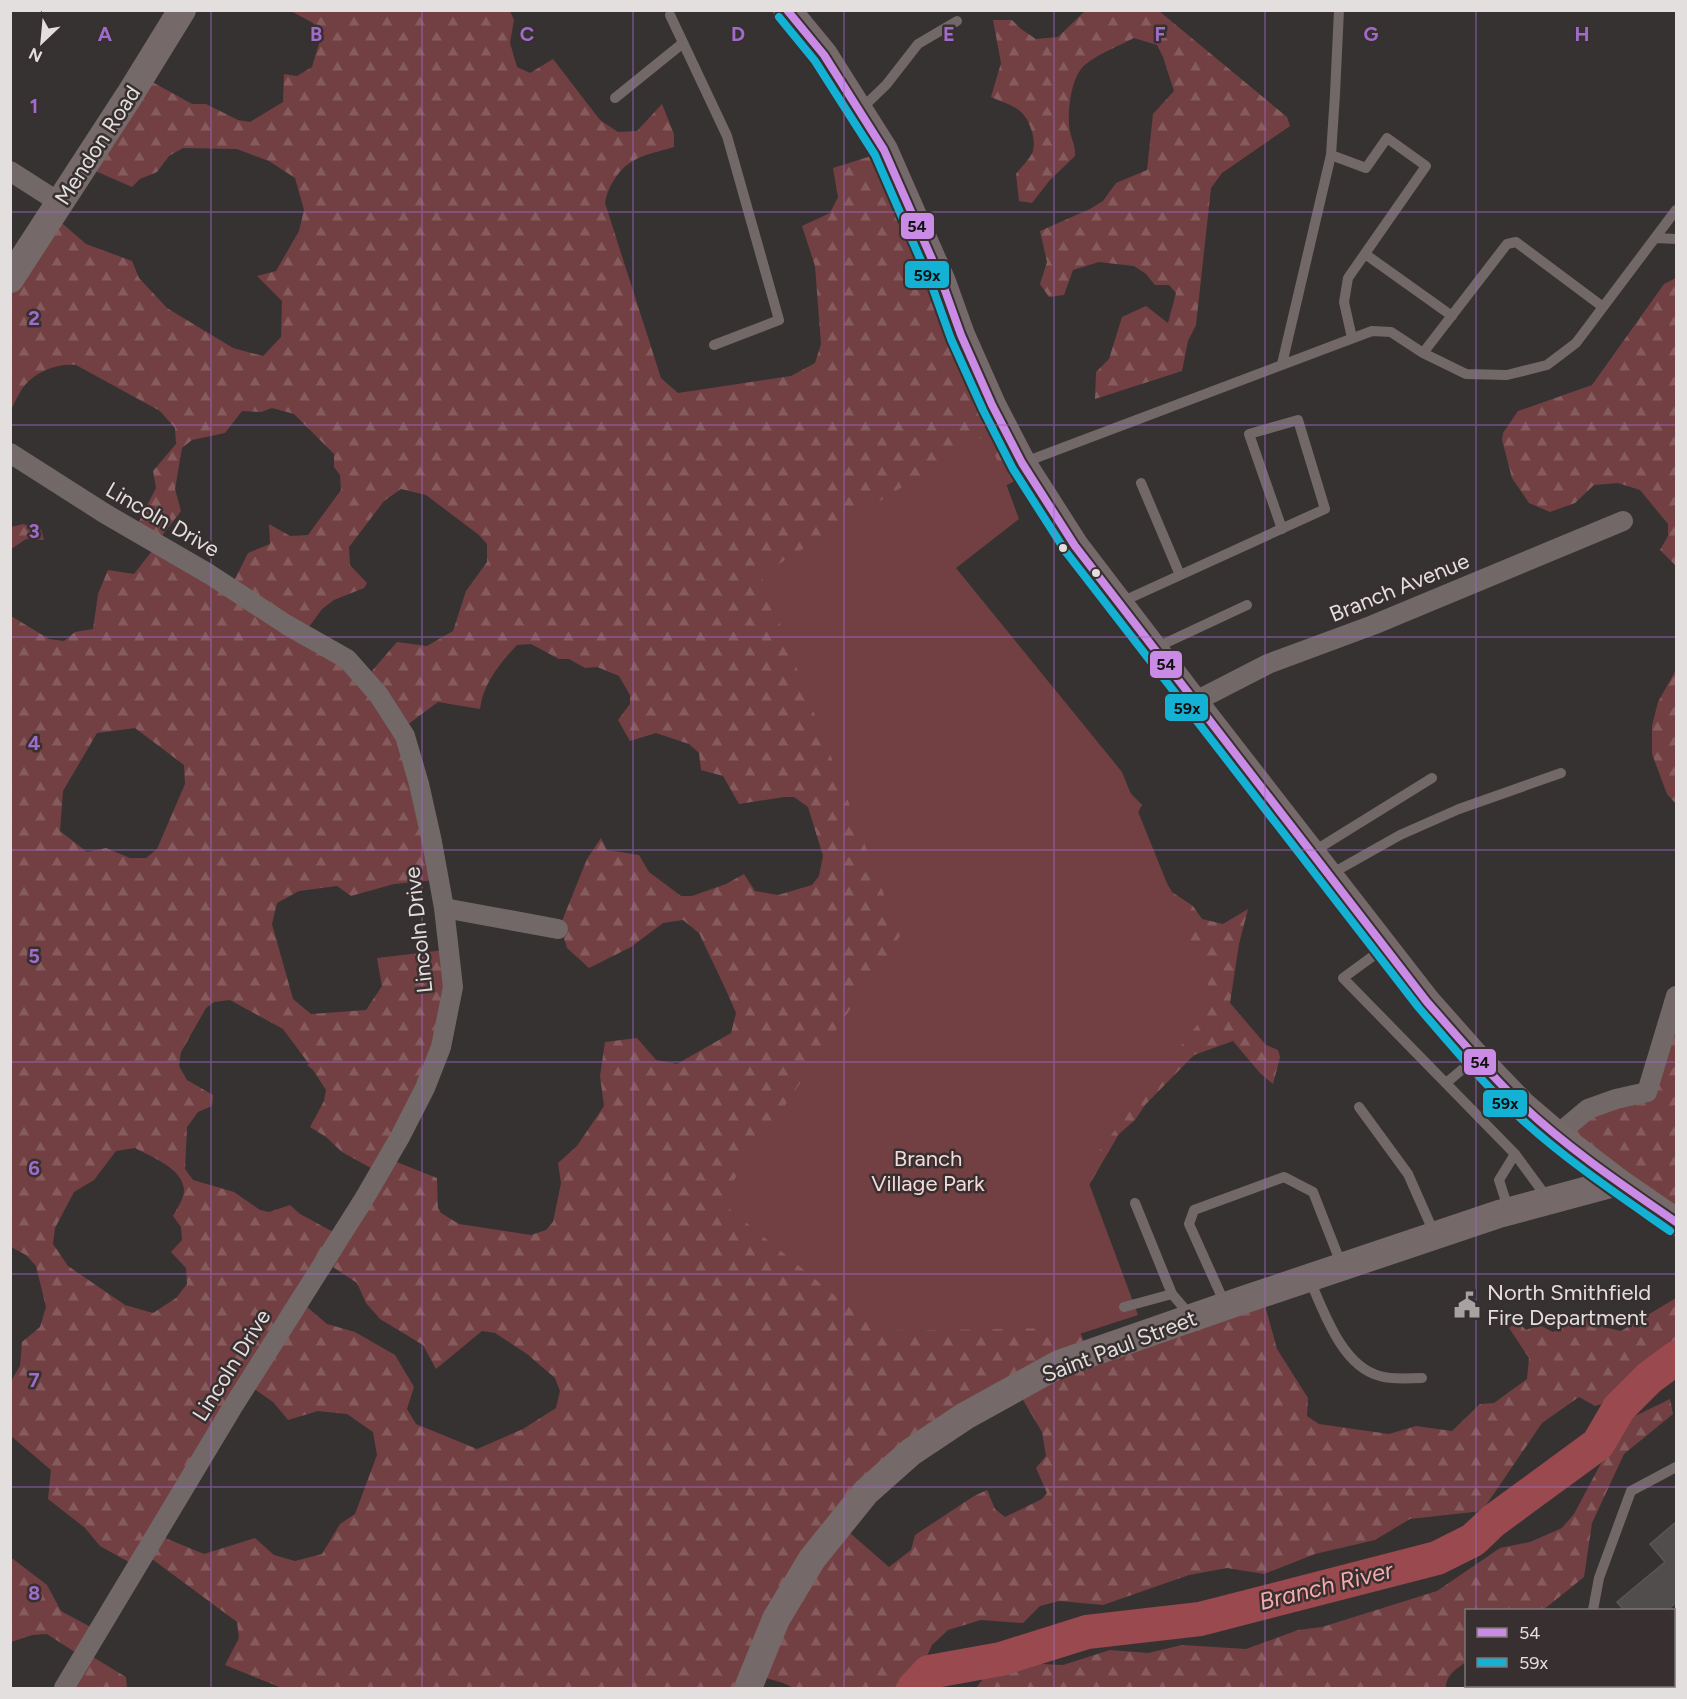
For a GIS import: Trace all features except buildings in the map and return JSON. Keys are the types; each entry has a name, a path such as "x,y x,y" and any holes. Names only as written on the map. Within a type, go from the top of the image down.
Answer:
{"main road":[{"name":"Mendon Road","path":"10,279 182,10"},
{"path":"787,10 824,55 884,150 942,282 961,335 992,405 1022,464 1075,546 1427,1002 1523,1106 1557,1136 1618,1182 1677,1222"},
{"name":"Saint Paul Street","path":"748,1689 776,1619 812,1559 866,1492 911,1452 965,1416 1059,1364 1192,1317 1509,1212 1618,1182"}],"street":[{"path":"10,171 60,203"},
{"name":"Lincoln Drive","path":"10,453 104,513 209,573 287,625 347,659 378,694 405,736 419,784 444,908 453,987 441,1047 425,1088 400,1137 364,1199 232,1408 64,1689"},
{"name":"Branch Avenue","path":"1194,702 1268,664 1373,625 1623,521"},
{"path":"444,908 558,929"},
{"path":"1557,1136 1588,1109 1647,1092 1677,996"}],"lane":[{"path":"1282,364 1330,155 1339,10"},
{"path":"671,12 683,43 727,136 779,320 714,345"},
{"path":"860,110 886,85 918,44 957,21"},
{"path":"615,98 683,43"},
{"path":"1330,155 1366,168 1387,138 1426,166 1348,278 1344,302 1352,338"},
{"path":"1022,464 1372,331 1391,332 1423,353 1466,374 1508,375 1547,365 1576,343 1677,210"},
{"path":"1656,238 1677,239"},
{"path":"1423,353 1507,244 1516,242 1603,307"},
{"path":"1365,254 1452,316"},
{"path":"1119,603 1282,529 1324,509 1298,420 1249,434 1282,529"},
{"path":"1141,483 1180,575"},
{"path":"1154,649 1247,605"},
{"path":"1329,875 1400,835 1459,809 1561,773"},
{"path":"1311,853 1432,778"},
{"path":"1385,948 1343,978 1515,1154 1550,1201"},
{"path":"1446,1083 1476,1057"},
{"path":"1359,1107 1408,1174 1436,1236"},
{"path":"1509,1212 1499,1180 1515,1154"},
{"path":"1226,1306 1189,1224 1194,1210 1284,1177 1313,1192 1342,1267"},
{"path":"1135,1203 1172,1294 1192,1317"},
{"path":"1309,1278 1327,1319 1346,1352 1361,1368 1380,1377 1422,1378"},
{"path":"1124,1307 1172,1294"},
{"path":"1593,1609 1599,1578 1631,1491 1677,1467"}],"green space":[{"path":"291,11 510,11 514,20 510,43 517,67 530,73 553,59 600,120 618,132 637,131 662,104 674,134 674,147 628,164 612,183 605,203 661,378 678,393 791,376 815,363 821,344 815,266 802,226 830,213 838,197 833,168 884,152 1032,471 993,493 920,575 1142,805 1132,824 1172,892 1193,906 1202,919 1223,924 1248,909 1239,944 1230,1003 1266,1045 1278,1050 1280,1057 1273,1084 1260,1073 1233,1041 1194,1055 1145,1105 1135,1120 1119,1134 1078,1204 1079,1329 1089,1355 1263,1298 1277,1349 1308,1398 1307,1416 1319,1424 1389,1434 1416,1426 1452,1431 1480,1404 1494,1403 1527,1379 1529,1358 1509,1328 1517,1321 1526,1330 1539,1325 1553,1332 1590,1314 1604,1327 1621,1331 1676,1298 1676,1354 1661,1365 1640,1388 1623,1398 1595,1406 1579,1397 1542,1423 1482,1511 1410,1519 1375,1540 1315,1554 1264,1574 1227,1568 1189,1575 1103,1605 1059,1601 1040,1606 1023,1623 981,1620 948,1630 932,1645 912,1688 794,1688 756,1675 748,1688 282,1688 225,1665 239,1638 237,1622 148,1556 136,1566 100,1546 85,1528 48,1499 51,1470 11,1436 11,1381 20,1366 22,1342 40,1327 46,1307 36,1266 26,1255 11,1247 11,616 49,639 64,641 75,632 93,629 98,594 108,570 134,574 152,551 134,531 156,488 153,471 176,444 175,428 160,411 76,365 55,367 30,380 17,397 11,410 11,280 56,218 86,244 132,261 139,278 167,308 233,348 263,356 281,337 282,301 257,276 276,271 299,231 304,210 295,178 269,161 237,149 183,148 169,156 157,172 140,179 132,187 93,170 147,79 192,104 206,104 238,120 250,122 283,102 284,74 297,76 312,67 321,37 313,23","holes":["272,408 294,414 334,454 334,467 340,475 341,490 308,535 290,536 269,524 270,544 248,553 230,589 158,541 181,511 175,489 182,448 192,440 225,433 242,411 261,412","401,489 426,495 479,535 487,544 487,562 466,591 453,631 427,646 397,642 365,679 303,635 322,609 334,600 364,588 367,583 350,565 349,547 384,501","531,644 559,659 569,659 585,668 597,667 619,676 630,695 630,704 618,720 630,741 656,733 689,744 699,753 701,770 723,776 739,804 794,797 808,807 823,856 819,876 812,885 778,895 755,891 744,874 726,884 692,896 681,896 649,872 639,855 607,850 601,838 587,859 560,926 567,948 589,968 631,947 663,923 683,920 699,933 736,1013 731,1033 677,1064 656,1060 637,1038 605,1042 600,1076 604,1106 577,1146 558,1163 561,1183 553,1222 546,1230 531,1235 459,1224 441,1213 438,1208 437,1178 389,1159 452,990 445,950 377,958 382,986 366,1010 311,1014 293,999 272,924 277,903 299,891 337,886 351,896 394,884 436,880 403,728 438,702 480,709 485,691 499,667 517,645","135,728 184,765 185,784 157,849 146,858 130,858 106,848 87,852 60,831 63,791 97,733","230,1000 283,1029 326,1090 324,1101 310,1127 326,1137 342,1152 378,1172 337,1234 300,1214 290,1205 269,1212 260,1210 234,1192 193,1180 185,1169 187,1127 198,1112 212,1106 213,1095 187,1080 179,1066 181,1052 206,1008 214,1002","135,1148 172,1169 182,1182 183,1197 173,1216 181,1227 182,1240 171,1252 186,1268 187,1284 176,1298 153,1313 125,1305 68,1266 53,1244 55,1228 74,1192 94,1180 116,1151","327,1263 357,1283 366,1303 380,1319 423,1345 436,1369 482,1331 495,1333 527,1354 555,1378 560,1391 556,1408 523,1429 477,1449 416,1424 407,1409 414,1387 395,1355 355,1332 327,1324 300,1301","250,1386 273,1402 288,1420 318,1411 347,1414 373,1432 377,1455 355,1514 340,1524 322,1554 295,1561 274,1555 255,1538 204,1554 158,1535","1020,1395 1042,1432 1046,1456 1036,1468 1047,1493 1042,1499 1005,1517 995,1509 987,1490 974,1496 915,1535 911,1550 889,1567 842,1526 967,1417"]},
{"path":"1085,11 1159,11 1287,117 1290,126 1222,173 1211,188 1196,325 1188,341 1182,371 1095,399 1096,372 1109,359 1122,317 1146,306 1168,323 1176,293 1169,285 1155,285 1146,274 1134,266 1099,262 1073,270 1064,295 1049,297 1040,284 1047,262 1040,231 1090,209 1103,201 1116,183 1147,170 1153,114 1174,91 1163,57 1157,45 1134,38 1099,56 1081,69 1073,88 1069,110 1069,128 1075,156 1050,180 1032,203 1019,201 1016,174 1033,151 1034,141 1027,119 1020,111 991,97 1001,63 993,20 1012,20 1036,39 1058,37"},
{"path":"1676,278 1676,566 1660,550 1668,536 1668,524 1640,490 1618,483 1594,485 1575,503 1550,512 1529,503 1512,478 1502,440 1503,433 1518,411 1592,385 1664,284"},
{"name":"Branch Village Park","path":"986,435 1019,519 956,568 1122,772 1215,1002 1084,1170 1138,1315 1064,1339 1057,1328 878,1331 720,1201 900,936 761,575"},
{"path":"23,524 41,529 44,540 26,539 11,549 11,527"},
{"path":"1676,670 1676,804 1667,794 1652,754 1652,726 1658,702"},
{"path":"1676,1002 1676,1217 1568,1139 1582,1117 1644,1095"},
{"path":"1670,1399 1673,1414 1624,1454 1592,1523 1584,1577 1544,1609 1465,1609 1465,1663 1450,1676 1446,1688 976,1688 986,1675 1019,1663 1063,1665 1110,1650 1148,1653 1182,1645 1246,1649 1298,1630 1322,1627 1437,1591 1500,1548 1530,1542 1562,1528 1574,1514 1623,1422"},
{"path":"10,1559 47,1585 61,1611 98,1631 88,1654 126,1677 127,1688 64,1688 81,1656 47,1634 32,1635 11,1642"}],"waterway":[{"name":"Branch River","path":"914,1688 929,1672 1001,1659 1087,1632 1200,1619 1437,1558 1473,1540 1493,1521 1598,1444 1619,1408 1649,1378 1676,1358"}],"transit line":[{"name":"54","path":"787,10 824,55 884,150 942,282 961,335 992,405 1022,463 1075,546 1427,1002 1462,1042 1510,1094 1559,1138 1676,1222"},
{"name":"59x","path":"779,17 815,61 875,155 983,410 1013,469 1066,552 1419,1008 1490,1089 1552,1146 1670,1231"}],"place":[{"name":"North Smithfield Fire Department","path":"1467,1305"}]}
